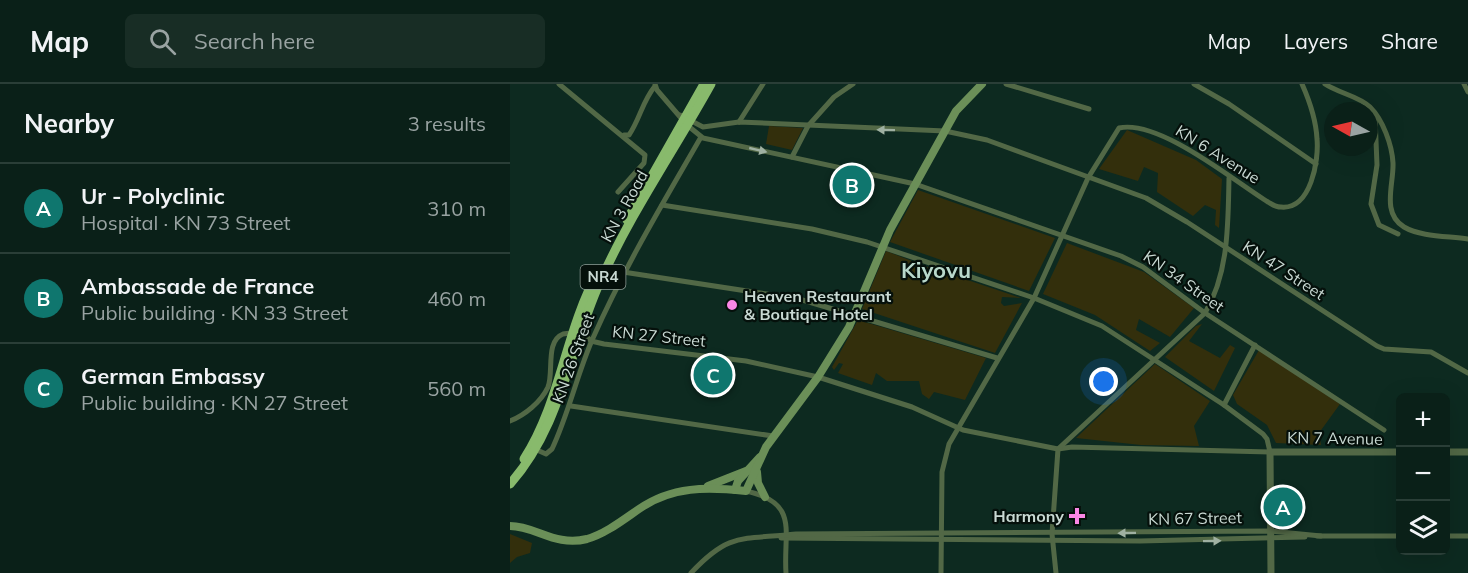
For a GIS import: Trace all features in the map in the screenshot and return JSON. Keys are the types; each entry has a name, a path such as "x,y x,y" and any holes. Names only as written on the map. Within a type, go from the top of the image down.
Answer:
{"highway":[{"name":"KN 3 Road","path":"512,479 537,450 555,410 604,273 704,84"},
{"name":"KN 3 Road","path":"512,479 545,417 572,334 596,277 685,120 711,84"}],"main road":[{"path":"735,490 746,471 762,454 818,377 855,315 882,246 915,184 963,101 982,84"},
{"path":"512,524 564,541 586,539 624,520 656,498 675,492 702,488 746,491 758,468 762,454"},
{"path":"758,468 758,483 765,497"},
{"path":"702,488 746,471"}],"street":[{"path":"559,84 624,135 645,155 646,159 618,192"},
{"path":"740,122 763,84"},
{"path":"792,157 808,126 834,97 853,84"},
{"path":"1006,84 1089,109"},
{"path":"1194,84 1229,104 1316,164"},
{"name":"KN 6 Avenue","path":"941,573 940,537 944,461 996,358 1034,298 1088,178 1119,128 1127,126 1152,132 1175,143 1268,202 1281,207 1294,205 1305,193 1316,164 1316,126 1312,105 1302,84"},
{"path":"1325,84 1360,102"},
{"path":"1464,84 1468,92"},
{"path":"624,135 629,135 634,128 641,106 655,85 701,137"},
{"path":"1378,119 1392,149 1393,177 1390,200 1393,216 1411,230 1468,239"},
{"name":"KN 47 Street","path":"685,120 707,127 740,122 945,131 987,140 1146,198 1377,346 1384,349 1431,352 1468,373"},
{"name":"KN 34 Street","path":"701,137 915,184 1121,256 1143,267 1205,313 1384,430"},
{"name":"KN 26 Street","path":"537,450 544,454 549,452 571,406 591,341 623,272 701,137"},
{"path":"1376,156 1377,172 1371,204 1379,225 1398,234"},
{"path":"1056,573 1052,534 1058,449 1205,313 1218,287 1226,248 1229,178"},
{"path":"662,205 812,230 882,246 945,270 1034,298 1102,326 1224,405 1268,439 1271,573"},
{"path":"623,272 775,294 855,315 996,358"},
{"path":"510,421 523,414 543,395 549,385 554,344 563,334 582,332"},
{"name":"KN 27 Street","path":"582,332 591,341 746,361 818,377 912,407 959,428 1058,449 1072,447 1270,452"},
{"path":"1224,405 1255,345"},
{"path":"571,406 773,436"},
{"name":"KN 7 Avenue","path":"1270,452 1396,452"},
{"path":"1450,452 1468,452"},
{"path":"746,491 765,497 778,505 786,516 786,573"},
{"name":"KN 67 Street","path":"940,537 1270,531 1321,536"},
{"path":"1321,536 1396,536"},
{"name":"KN 67 Street","path":"691,573 713,550 730,540 776,537 940,537 1052,541 1270,540 1321,536"},
{"path":"1450,536 1468,536"}],"shaded area":[{"path":"769,126 803,128 792,150 766,144"},
{"path":"1127,130 1196,160 1222,179 1219,228 1215,225 1216,210 1205,205 1193,216 1157,192 1158,173 1144,167 1138,181 1099,169"},
{"path":"918,190 1055,238 1029,291 890,242"},
{"path":"1067,243 1144,272 1194,308 1170,337 1139,319 1136,330 1160,343 1150,351 1095,315 1043,294"},
{"path":"886,251 930,268 929,274 937,276 941,271 1021,298 1002,297 1001,303 1004,306 1022,303 995,353 862,309"},
{"path":"858,320 986,358 965,400 934,392 929,399 922,394 919,381 887,381 876,373 872,385 838,373 843,364 839,363 834,370 832,367"},
{"path":"1202,324 1189,341 1220,358 1230,345 1235,348 1214,391 1165,357 1196,326"},
{"path":"1259,350 1340,404 1319,433 1321,445 1276,443 1267,425 1237,404 1233,395"},
{"path":"1155,364 1210,401 1194,426 1199,446 1141,445 1076,438"},
{"path":"510,534 532,543 530,553 517,557 510,563"}],"place":[{"name":"Ambassade de France","path":"852,185"},
{"name":"Heaven Restaurant & Boutique Hotel","path":"732,305"},
{"name":"German Embassy","path":"713,375"},
{"name":"Ur - Polyclinic","path":"1283,507"},
{"name":"Harmony","path":"1077,516"}],"district":[{"name":"Kiyovu","path":"936,270"}]}
